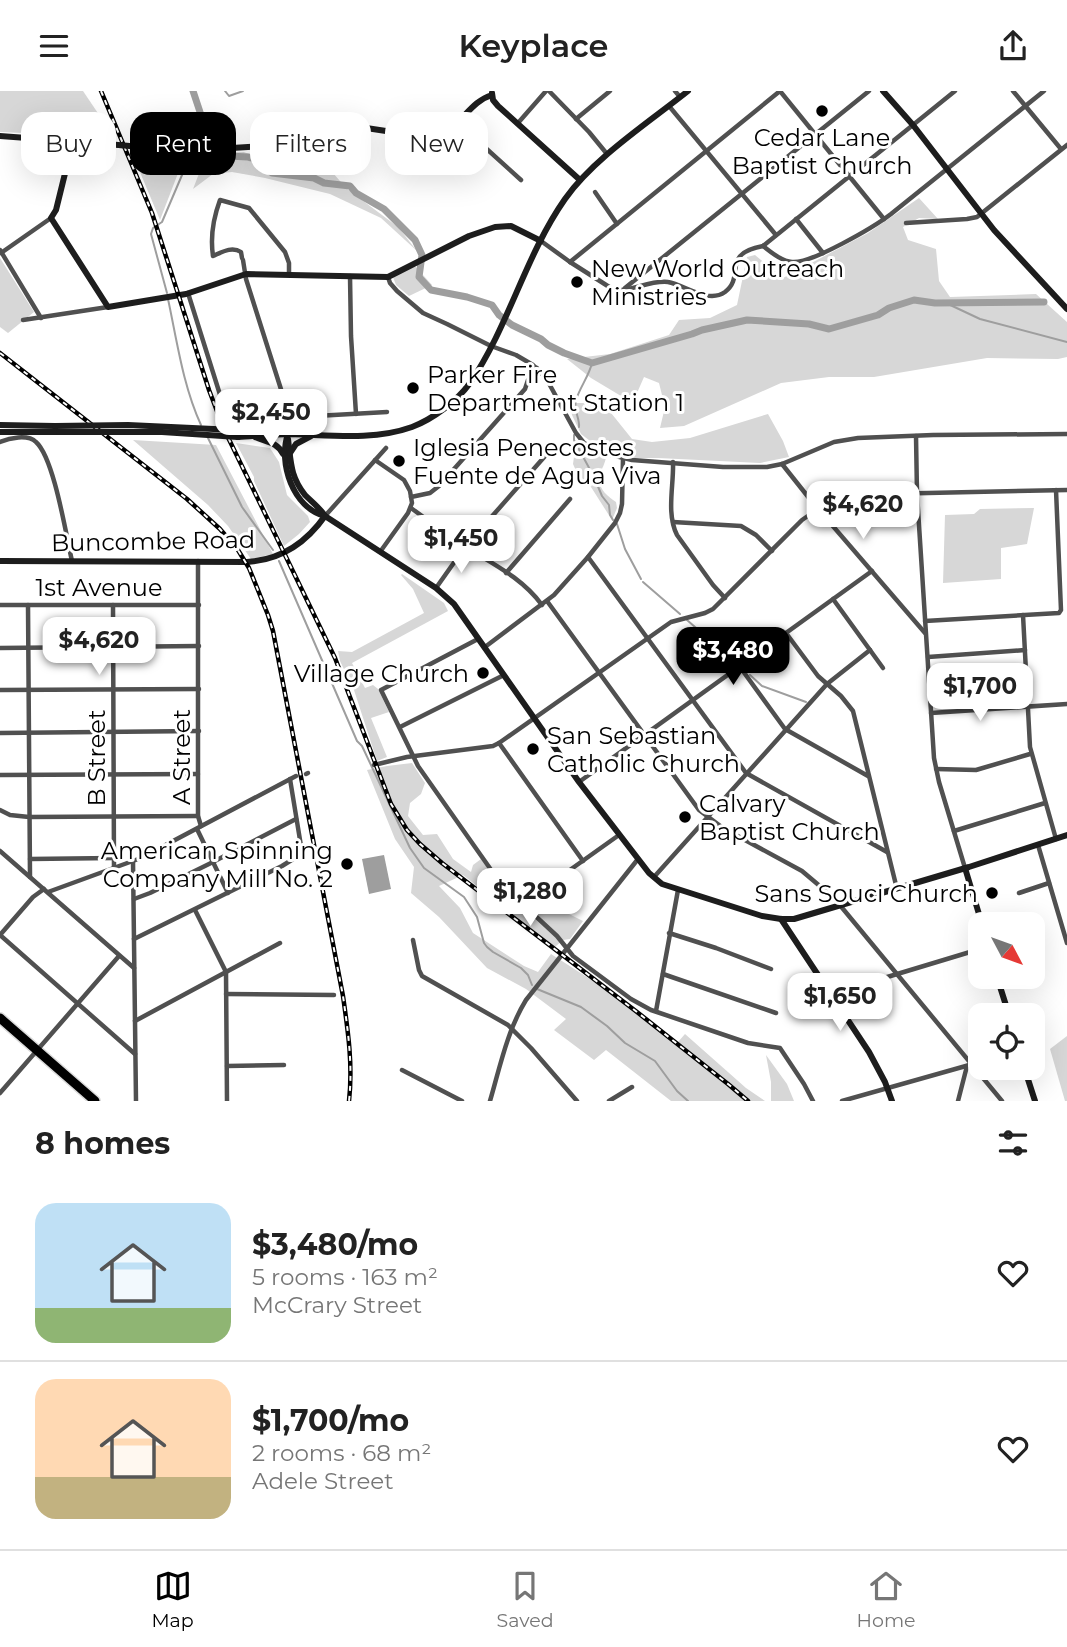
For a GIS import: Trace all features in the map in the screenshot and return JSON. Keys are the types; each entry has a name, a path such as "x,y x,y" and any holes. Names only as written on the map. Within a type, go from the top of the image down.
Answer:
{"highway":[{"path":"0,1018 94,1101"}],"street":[{"path":"517,124 547,91 608,155"},
{"path":"576,119 610,91"},
{"path":"0,425 238,437 288,434 375,435 425,421 450,403 469,384 491,346 541,241 562,204 580,180 669,106 677,94 688,91"},
{"path":"570,262 780,91 884,219"},
{"path":"625,289 869,91"},
{"path":"883,91 913,125 982,215 1067,309"},
{"path":"23,320 169,297 246,274 388,277 469,236 495,227 511,226 541,241 614,290 666,282 707,295 718,295 731,285 741,255 749,249 763,246 955,91"},
{"path":"906,223 967,219 982,215 1065,147 1013,91"},
{"path":"763,246 792,262 803,261 823,253 884,219 1044,91"},
{"path":"468,112 478,101 492,93 498,106 580,180"},
{"path":"669,106 776,236"},
{"path":"116,145 230,149 279,145 353,126 385,131"},
{"path":"0,136 21,137"},
{"path":"488,150 521,180"},
{"path":"41,318 1,252 51,218 65,175"},
{"path":"595,192 617,224"},
{"path":"289,274 285,251 249,208 220,199 211,241 213,256 231,249 241,252 246,279 286,405 288,434 285,443 289,478 299,497 317,514 325,516 380,552 454,604 579,782 653,878 678,890 752,914 781,919 803,917 1067,835"},
{"path":"51,218 108,307"},
{"path":"796,219 823,253"},
{"path":"350,276 356,414"},
{"path":"388,277 397,291 423,313 516,355 537,368 546,378 584,443 603,453 623,458 767,467 782,464 846,439 1067,434"},
{"path":"188,293 233,426"},
{"path":"411,497 430,493 439,486 525,389 537,368"},
{"path":"298,417 387,412"},
{"path":"233,426 277,418"},
{"path":"0,432 128,425 233,426 288,434"},
{"path":"287,455 296,444 313,435"},
{"path":"253,436 273,442 287,455"},
{"path":"916,436 925,633 936,769 978,912"},
{"path":"0,442 6,439 31,439 43,450 50,468 72,561"},
{"name":"Buncombe Road","path":"0,561 251,561 274,557 288,551 310,535 386,448"},
{"path":"436,589 465,547 546,455"},
{"path":"485,647 564,585 615,523 620,513 623,494 623,458"},
{"path":"375,460 404,480 411,497 411,508 380,552"},
{"path":"673,462 673,522 677,535 725,598"},
{"path":"782,464 925,633"},
{"path":"925,621 1060,611 1056,490"},
{"path":"374,765 499,743 671,622 708,612 802,520 815,511 855,496 1067,490"},
{"path":"506,573 570,499"},
{"path":"411,508 527,587 544,603 600,672 692,801 707,817 723,828 802,871 820,885 841,905 968,1062"},
{"path":"673,522 741,526 756,534 772,551"},
{"path":"588,557 746,773 887,852"},
{"name":"A Street","path":"198,561 199,828 228,893"},
{"path":"579,782 872,571"},
{"path":"833,599 883,668"},
{"name":"1st Avenue","path":"0,605 199,605"},
{"path":"28,605 30,877"},
{"name":"B Street","path":"113,605 114,869"},
{"path":"1023,615 1031,753 1056,839"},
{"path":"786,633 818,675 853,711 897,889"},
{"path":"479,639 381,690 418,766 501,884 557,936 573,956 644,1007 748,1043 778,1047 784,1052 813,1101"},
{"path":"0,648 199,646"},
{"path":"653,878 827,684 870,650"},
{"path":"928,657 1025,650"},
{"path":"740,667 785,729 869,776"},
{"path":"400,727 504,675"},
{"path":"0,690 199,689"},
{"path":"931,713 1067,704"},
{"path":"0,733 199,731"},
{"path":"499,743 583,861"},
{"path":"936,769 976,770 1031,753"},
{"path":"0,775 198,774"},
{"path":"135,1054 0,935 33,897 134,861 296,776"},
{"path":"134,939 299,855 301,846 290,779"},
{"path":"954,831 1045,803"},
{"path":"0,810 9,815 29,817 198,815"},
{"path":"134,899 296,819"},
{"path":"510,892 535,894 620,835"},
{"path":"1038,845 1067,943"},
{"path":"0,851 134,968"},
{"path":"30,859 114,858"},
{"path":"490,1101 511,1028 526,1000 638,859"},
{"path":"134,861 136,1101"},
{"path":"1019,893 1049,883"},
{"path":"656,1011 678,890"},
{"path":"195,910 226,972 227,1101"},
{"path":"781,919 869,1052 892,1101"},
{"path":"669,933 771,969"},
{"path":"413,940 422,976 511,1028 577,1101"},
{"path":"135,1021 280,943"},
{"path":"830,994 968,954"},
{"path":"0,1093 119,956"},
{"path":"663,974 776,1013"},
{"path":"226,994 334,995"},
{"path":"227,1066 284,1065"},
{"path":"842,1101 968,1066"},
{"path":"401,1070 462,1101"},
{"path":"958,1101 968,1071"},
{"path":"983,1080 1002,1101"},
{"path":"1028,1080 1035,1101"},
{"path":"610,1101 632,1087"}],"shaded area":[{"path":"0,91 83,91 97,112 21,112 21,133 0,132"},
{"path":"236,152 250,154 250,175 335,175 346,188 398,227 417,251 381,218 330,194 236,173"},
{"path":"141,175 177,175 160,220"},
{"path":"198,175 212,175 193,189"},
{"path":"919,198 938,219 919,218 903,227 908,240 936,249 939,281 950,297 1036,294 1067,322 1067,357 987,358 874,377 829,377 781,383 684,426 660,428 665,407 659,383 644,377 631,402 591,378 567,359 610,354 669,335 679,320 710,318 737,305 747,257 755,255 783,278 868,233"},
{"path":"0,258 34,312 8,333 0,327"},
{"path":"414,265 432,285 409,296 396,285 393,277"},
{"path":"570,403 603,403 632,439 652,442 690,438 768,414 789,457 760,463 623,458 598,447 581,434 572,415"},
{"path":"133,440 216,445 273,554 251,559 228,526 208,505"},
{"path":"576,442 606,457 599,479 606,494 616,502 617,508 612,520 591,487 577,473 573,464"},
{"path":"236,443 270,448 279,462 287,495 308,516 310,522 284,546 254,477"},
{"path":"1034,508 1027,544 1001,548 1001,579 943,583 945,515 974,514 980,509"},
{"path":"402,574 444,603 448,611 352,663 365,688 373,685 378,689 389,712 371,718 387,757 377,761 338,651 352,652 424,613 413,589"},
{"path":"412,763 425,783 421,794 410,803 408,816 423,835 437,834 453,859 471,872 473,865 481,859 505,891 520,896 544,893 554,902 569,892 580,903 569,914 583,921 570,939 563,940 555,947 463,875 439,886 460,908 473,933 538,972 551,954 632,1006 678,1042 685,1034 746,1088 765,1101 671,1101 606,1050 594,1060 554,1030 566,1019 526,989 487,968 439,917 411,893 414,867 395,839 367,770"},
{"path":"384,855 391,889 369,894 362,859"},
{"path":"1067,1036 1067,1101 1065,1101 1050,1049"},
{"path":"766,1055 787,1084 794,1101 771,1101"}],"waterway":[{"path":"193,91 202,129 213,144 216,155 248,157 259,160 272,173 350,186 356,193 384,209 415,240 422,255 419,277 431,290 492,305 499,315 512,325 564,353 592,363 702,330 747,320 809,324 829,329 878,315 889,308 914,300 935,303 1044,302"},
{"path":"225,91 229,96 243,91"},
{"path":"167,293 151,234 153,228 162,222 182,175"},
{"path":"168,299 185,379 201,425"},
{"path":"946,303 980,319 1067,342"},
{"path":"579,427 576,400 592,363"},
{"path":"574,435 574,440 609,505 613,520"},
{"path":"207,436 242,507 273,550"},
{"path":"617,524 625,549 641,579"},
{"path":"279,561 357,741 362,746 410,848 424,868 464,897 477,917 487,947 521,968 532,985"},
{"path":"643,582 680,614"},
{"path":"687,620 720,649"},
{"path":"732,660 737,665"},
{"path":"750,675 762,686 806,702"},
{"path":"537,989 581,1007 625,1043 655,1061 677,1091 688,1101"}],"railway":[{"path":"101,91 152,213 223,427 335,658 391,804 407,830 442,863 637,1012 748,1101"},
{"path":"0,353 187,499 220,529 249,568 273,631 343,996 350,1061 349,1101"}],"place":[{"name":"Cedar Lane Baptist Church","path":"822,111"},
{"name":"New World Outreach Ministries","path":"577,282"},
{"name":"Parker Fire Department Station 1","path":"413,388"},
{"name":"Iglesia Penecostes Fuente de Agua Viva","path":"399,461"},
{"name":"Village Church","path":"483,673"},
{"name":"San Sebastian Catholic Church","path":"533,749"},
{"name":"Calvary Baptist Church","path":"685,817"},
{"name":"American Spinning Company Mill No. 2","path":"347,864"},
{"name":"Sans Souci Church","path":"992,893"}]}
